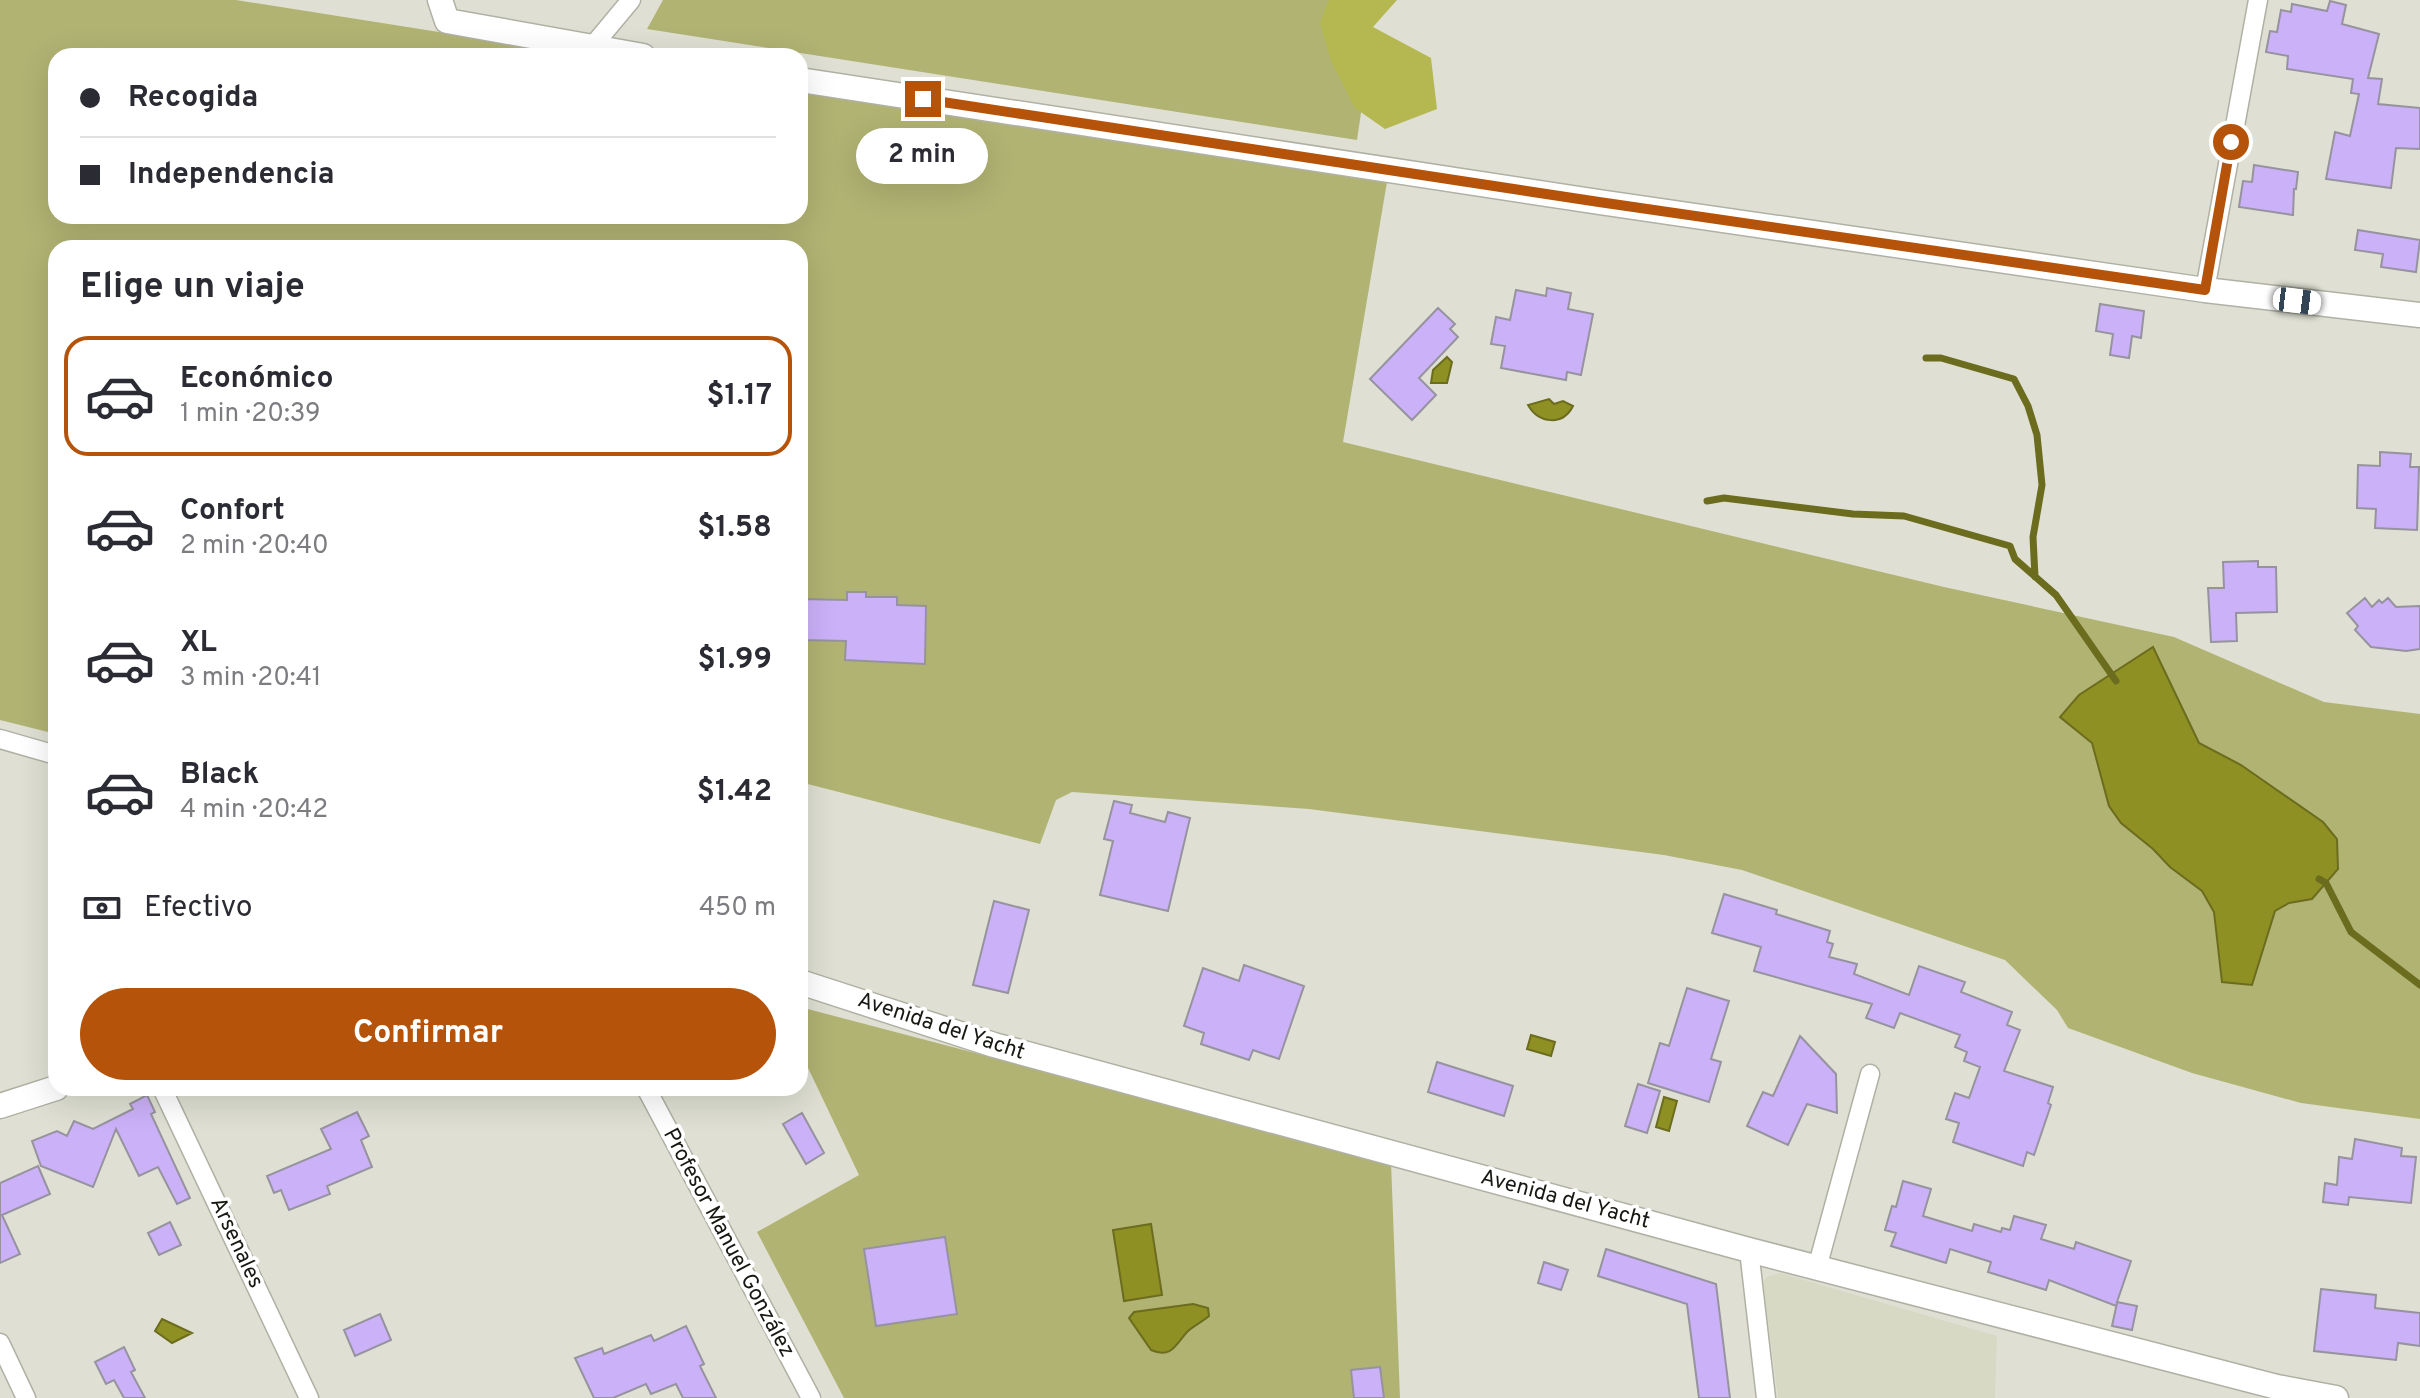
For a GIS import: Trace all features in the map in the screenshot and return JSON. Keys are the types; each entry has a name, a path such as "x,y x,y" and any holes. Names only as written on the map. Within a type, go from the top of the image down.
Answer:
{"street":[{"path":"444,11 591,48 631,0"},
{"path":"2205,290 2258,0"},
{"path":"808,81 1599,202 2205,290 2420,315"},
{"path":"0,739 48,753"},
{"name":"Avenida del Yacht","path":"808,985 994,1045 1749,1250 2277,1387 2336,1398"},
{"path":"1817,1268 1870,1074"},
{"path":"0,1106 48,1091"},
{"name":"Arsenales","path":"166,1096 309,1398"},
{"name":"Profesor Manuel González","path":"650,1096 811,1398"},
{"path":"1749,1250 1766,1398"},
{"path":"1,1348 26,1398"}],"shaded area":[{"path":"1329,0 1397,0 1373,27 1431,58 1437,109 1385,129 1355,108 1331,61 1320,23"},
{"path":"1447,357 1452,362 1447,383 1431,383 1433,370"},
{"path":"1549,399 1554,404 1563,401 1573,406 1563,417 1551,420 1538,416 1528,405"},
{"path":"2153,647 2199,743 2241,765 2323,822 2337,839 2338,869 2312,899 2289,903 2275,911 2252,985 2222,982 2214,912 2202,891 2121,823 2109,806 2092,743 2060,717 2079,695"},
{"path":"1531,1035 1555,1042 1551,1056 1527,1049"},
{"path":"1664,1097 1677,1101 1669,1131 1656,1127"},
{"path":"1151,1224 1162,1295 1124,1301 1113,1230"},
{"path":"1780,1273 1997,1336 1995,1398 1778,1398 1763,1282 1767,1277"},
{"path":"1193,1304 1208,1308 1209,1316 1189,1330 1173,1349 1164,1353 1151,1350 1129,1318 1134,1312"},
{"path":"162,1319 192,1333 172,1343 155,1331"}],"green space":[{"path":"0,0 236,0 539,48 48,48 48,224 808,224 808,90 1387,182 1343,442 1944,587 2174,637 2324,702 2420,714 2420,1119 2301,1103 2192,1073 2068,1028 2057,1010 2005,960 1742,870 1664,855 1309,809 1072,792 1056,800 1040,844 808,784 808,240 48,240 48,732 0,720"},
{"path":"663,0 1368,0 1370,52 1357,140 808,54 808,48 769,48 647,29"},
{"path":"808,1009 1391,1162 1400,1398 844,1398 757,1232 859,1175 808,1068"}],"building":[{"path":"2330,1 2346,5 2342,24 2379,34 2368,78 2382,79 2378,104 2420,108 2420,149 2396,148 2391,188 2326,179 2335,132 2350,136 2359,94 2351,93 2353,79 2287,69 2288,56 2266,52 2270,31 2277,32 2281,10 2291,12 2292,4 2327,11"},
{"path":"2254,165 2298,172 2293,215 2239,207 2243,181 2252,182"},
{"path":"2358,230 2420,240 2416,272 2381,267 2383,254 2355,250"},
{"path":"1547,288 1571,293 1568,309 1593,314 1581,375 1567,372 1566,380 1501,368 1505,346 1491,344 1496,317 1510,320 1516,290 1546,296"},
{"path":"2100,304 2144,311 2141,338 2132,336 2129,358 2110,355 2113,334 2096,331"},
{"path":"1438,308 1455,324 1450,329 1458,337 1419,378 1436,395 1412,420 1370,379"},
{"path":"2380,452 2411,454 2410,467 2419,467 2417,530 2375,528 2376,509 2357,508 2358,465 2380,466"},
{"path":"2258,561 2258,567 2276,567 2277,612 2236,613 2237,641 2211,642 2208,588 2224,588 2223,562"},
{"path":"847,592 866,592 866,597 897,597 897,605 926,606 925,664 845,660 846,641 808,640 808,599 847,600"},
{"path":"2365,598 2372,607 2379,600 2382,603 2388,598 2396,607 2420,606 2420,649 2406,651 2371,647 2355,630 2358,626 2347,613"},
{"path":"1114,801 1132,805 1130,813 1165,822 1168,812 1190,818 1168,911 1100,895 1113,841 1104,839"},
{"path":"1724,894 1830,931 1827,942 1833,944 1829,957 1857,964 1854,974 1909,995 1919,966 1965,982 1961,992 2012,1012 2007,1025 2020,1030 2004,1071 2053,1087 2048,1103 2051,1105 2034,1155 2027,1152 2023,1166 1953,1142 1959,1123 1946,1119 1955,1093 1969,1098 1980,1067 1964,1061 1967,1052 1955,1047 1960,1035 1900,1013 1894,1028 1866,1018 1872,1004 1754,971 1761,947 1712,933"},
{"path":"994,901 1029,910 1008,993 973,985"},
{"path":"1244,965 1304,986 1279,1059 1253,1050 1249,1060 1201,1044 1204,1033 1184,1026 1203,968 1239,981"},
{"path":"1687,988 1729,1001 1711,1059 1721,1062 1709,1102 1648,1083 1660,1043 1669,1046"},
{"path":"1800,1036 1836,1074 1837,1113 1807,1104 1788,1145 1747,1126 1763,1092 1773,1096"},
{"path":"1437,1062 1513,1086 1504,1116 1428,1092"},
{"path":"1638,1084 1660,1091 1647,1133 1625,1126"},
{"path":"147,1096 155,1112 151,1114 190,1198 177,1204 158,1167 139,1176 116,1129 93,1187 41,1166 32,1141 57,1131 67,1136 74,1121 93,1129 133,1109 130,1104"},
{"path":"357,1112 369,1136 361,1140 372,1167 327,1186 330,1194 289,1210 281,1190 274,1193 267,1176 331,1149 321,1129"},
{"path":"802,1113 824,1153 806,1164 783,1124"},
{"path":"2355,1139 2402,1148 2401,1156 2416,1157 2411,1203 2349,1197 2348,1205 2323,1202 2325,1183 2337,1185 2339,1157 2352,1159"},
{"path":"38,1166 50,1194 2,1215 20,1254 0,1263 0,1183"},
{"path":"1903,1181 1931,1189 1923,1216 1972,1231 1974,1224 2001,1232 2002,1228 2010,1230 2014,1216 2046,1225 2041,1239 2074,1249 2076,1242 2131,1261 2117,1302 2137,1306 2132,1330 2112,1326 2117,1303 2116,1306 2049,1280 2046,1290 1988,1272 1991,1262 1950,1249 1946,1263 1891,1246 1896,1233 1885,1230"},
{"path":"170,1222 181,1245 159,1255 148,1233"},
{"path":"945,1237 957,1314 876,1326 864,1249"},
{"path":"1606,1249 1716,1284 1730,1398 1699,1398 1687,1304 1598,1276"},
{"path":"1544,1262 1568,1270 1561,1290 1538,1283"},
{"path":"2321,1289 2376,1295 2375,1308 2420,1313 2420,1346 2398,1343 2396,1360 2314,1351"},
{"path":"380,1314 391,1340 355,1356 344,1330"},
{"path":"686,1326 704,1364 700,1366 716,1398 683,1398 676,1384 651,1394 646,1384 613,1398 594,1398 575,1358 602,1348 604,1354 651,1335 654,1341"},
{"path":"124,1347 135,1370 131,1372 145,1398 124,1398 114,1380 106,1384 95,1362"},
{"path":"1380,1367 1384,1398 1354,1398 1351,1370"}],"waterway":[{"path":"1926,358 1941,358 2014,379 2028,406 2037,435 2042,485 2033,537 2035,577"},
{"path":"1707,501 1724,498 1853,514 1904,516 2010,546 2015,559 2056,595 2116,681"},
{"path":"2319,879 2326,883 2351,932 2420,985"}],"route":[{"path":"923,99 2205,290 2231,142"}]}
